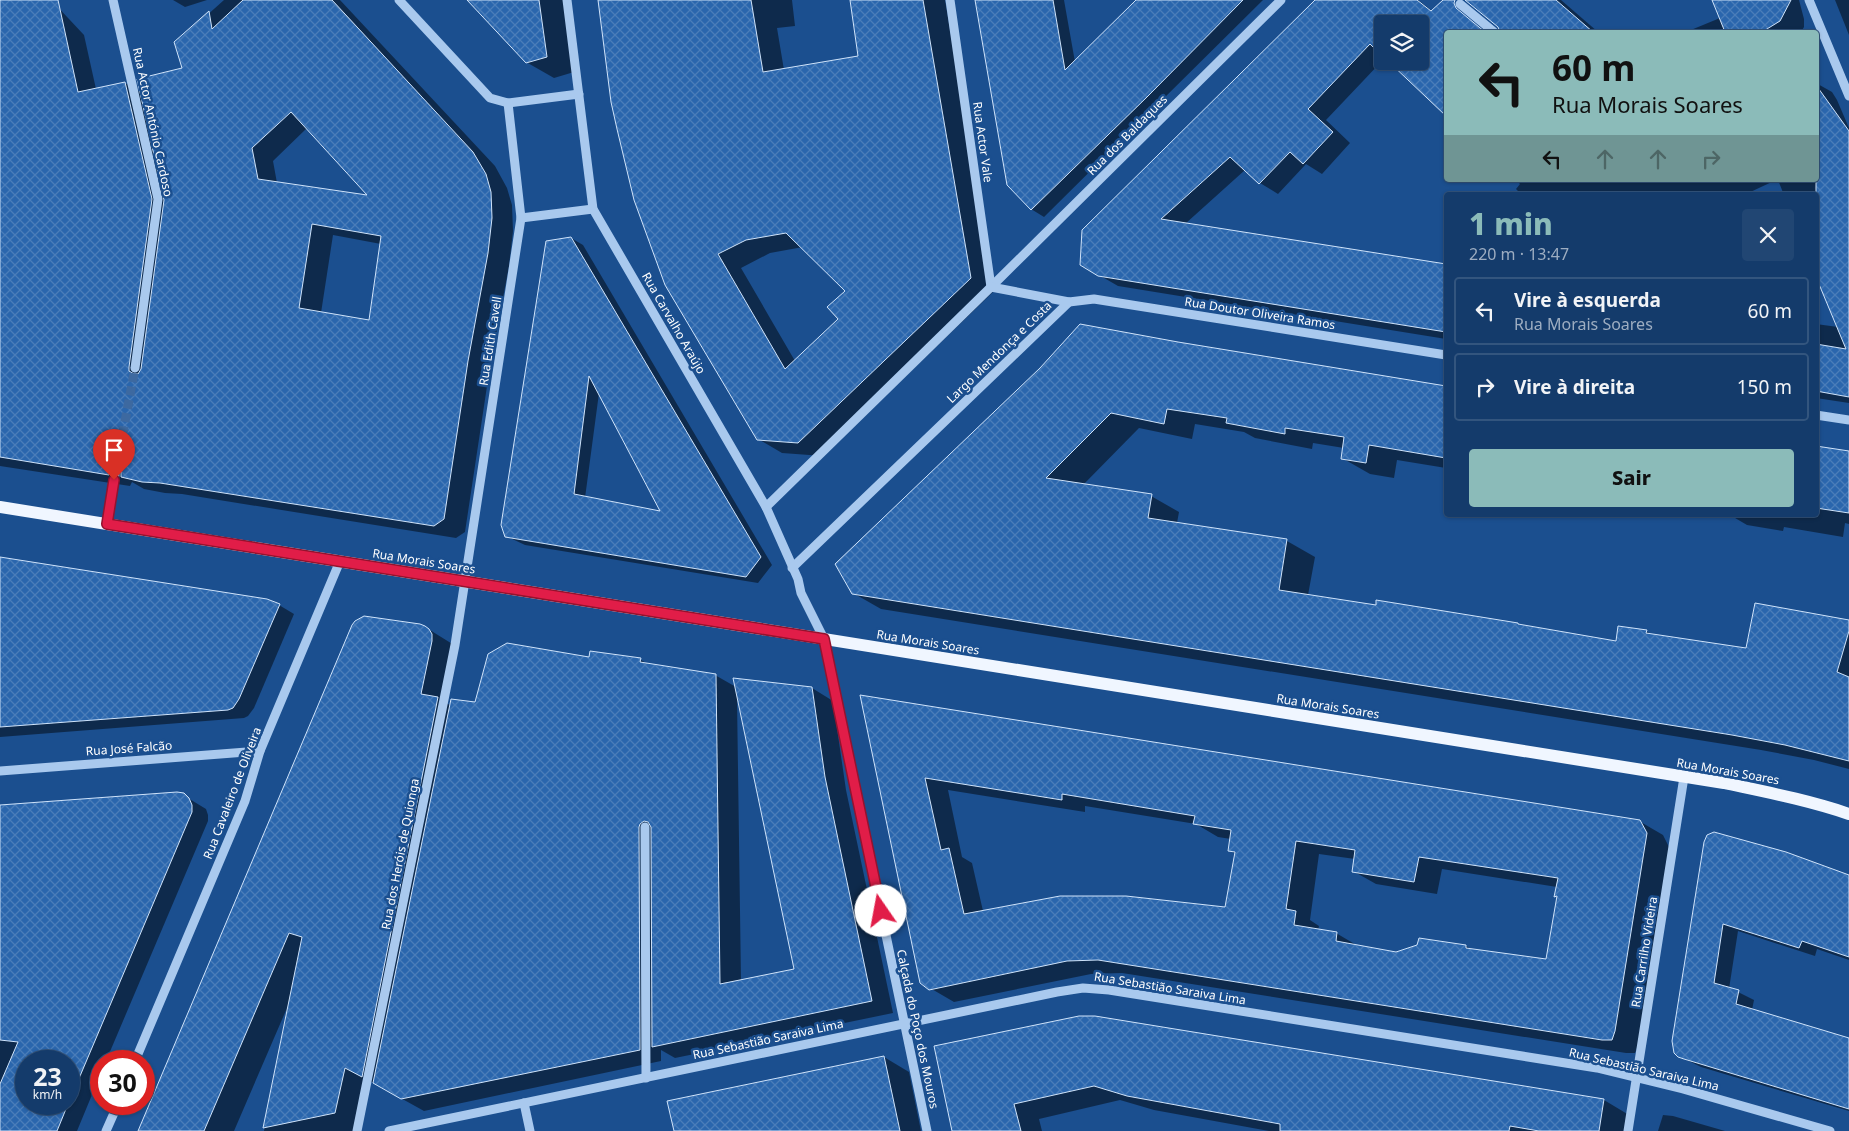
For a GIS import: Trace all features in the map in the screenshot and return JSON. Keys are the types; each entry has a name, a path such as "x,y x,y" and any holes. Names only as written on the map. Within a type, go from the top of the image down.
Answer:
{"main road":[{"name":"Rua Morais Soares","path":"0,507 1684,777 1774,793 1823,805 1849,814"}],"street":[{"name":"Rua Actor António Cardoso","path":"113,0 158,199 135,368"},
{"path":"399,0 490,98 508,103 579,94"},
{"name":"Rua Carvalho Araújo","path":"567,0 594,209 766,507 798,579 801,593 824,639"},
{"name":"Rua Actor Vale","path":"950,0 991,287"},
{"name":"Rua dos Baldaques","path":"991,287 1281,0"},
{"path":"1809,0 1818,30"},
{"path":"1460,4 1492,30"},
{"path":"1819,32 1849,96"},
{"name":"Rua Edith Cavell","path":"465,582 522,218 508,103"},
{"path":"522,218 594,209"},
{"path":"766,507 991,287"},
{"name":"Largo Mendonça e Costa","path":"991,287 1069,302"},
{"name":"Rua Doutor Oliveira Ramos","path":"1069,302 1094,299 1444,355"},
{"name":"Largo Mendonça e Costa","path":"792,568 1069,302"},
{"path":"1819,415 1849,420"},
{"path":"107,524 115,475"},
{"name":"Rua Cavaleiro de Oliveira","path":"141,1050 245,802 260,751 340,561"},
{"name":"Rua dos Heróis de Quionga","path":"357,1131 455,644 465,582"},
{"name":"Calçada do Poço dos Mouros","path":"824,639 927,1131"},
{"name":"Rua José Falcão","path":"0,771 260,751"},
{"name":"Rua Carrilho Videira","path":"1628,1131 1684,777"},
{"path":"645,827 646,1078"},
{"name":"Rua Sebastião Saraiva Lima","path":"389,1131 1083,988 1587,1067 1683,1089 1830,1131"},
{"path":"524,1103 530,1131"},
{"path":"106,1131 113,1115"}],"building":[{"path":"0,0 58,0 78,92 125,82 152,199 129,367 129,371 138,374 141,369 164,200 137,79 182,68 174,42 209,11 212,29 243,0 332,0 473,152 486,174 491,192 492,218 488,253 468,361 444,519 434,526 160,483 142,482 121,477 121,472 116,469 111,471 109,475 0,457","holes":["291,112 367,195 258,179 252,148","312,224 381,236 369,320 299,308"]},
{"path":"467,0 539,0 547,57 526,63"},
{"path":"598,0 751,0 763,72 858,56 850,0 923,0 971,278 798,443 757,440 665,285 634,200 611,102","holes":["786,233 845,291 827,307 838,319 785,369 718,254 746,240"]},
{"path":"975,0 1053,0 1065,70 1136,0 1243,0 1031,210 1007,185"},
{"path":"1315,0 1417,0 1431,11 1443,0 1455,0 1456,8 1483,30 1444,30 1444,114 1397,70 1429,70 1429,15 1374,15 1374,48 1370,44 1308,109 1333,132 1303,164 1290,152 1259,184 1230,157 1161,219 1444,264 1444,332 1098,276 1080,265 1082,230"},
{"path":"1465,0 1556,0 1591,30 1499,30"},
{"path":"1712,0 1791,0 1780,21 1765,30 1724,30"},
{"path":"1819,89 1849,131 1849,397 1819,392 1819,344 1846,349 1819,284 1819,192 1816,192 1816,182 1819,182"},
{"path":"571,237 761,557 746,577 505,537 501,525 546,241","holes":["589,376 660,511 574,494"]},
{"path":"1080,324 1444,386 1444,458 1369,445 1366,463 1341,459 1344,437 1285,428 1285,434 1226,423 1227,418 1167,409 1164,424 1111,413 1046,478 1152,494 1148,518 1287,539 1279,590 1376,605 1376,600 1616,641 1618,626 1647,630 1646,633 1746,648 1755,603 1849,620 1849,631 1837,672 1849,677 1849,761 1785,745 1732,735 852,594 835,564 1040,368"},
{"path":"1819,446 1849,451 1849,513 1819,508"},
{"path":"0,557 267,599 280,604 239,699 233,708 228,710 0,727"},
{"path":"364,616 420,624 429,629 432,634 432,641 421,694 438,697 362,1077 345,1068 335,1113 263,1128 302,937 289,933 204,1131 138,1131 145,1115 155,1115 155,1091 355,621"},
{"path":"507,643 589,657 590,651 641,658 640,662 716,674 720,984 794,969 733,678 812,687 825,777 872,1001 652,1047 651,827 648,822 644,821 639,827 640,1050 401,1099 373,1083 451,699 475,702 488,654"},
{"path":"860,695 1640,820 1647,833 1612,1040 1602,1040 1098,960 1067,961 929,990 920,983","holes":["925,778 1062,800 1062,794 1195,816 1193,824 1231,830 1228,851 1235,852 1225,907 1126,896 1060,896 964,914 949,848 941,850","1296,841 1355,850 1352,872 1414,882 1419,857 1558,878 1554,897 1557,896 1546,959 1466,948 1466,945 1419,938 1417,945 1396,952 1336,941 1337,932 1294,925 1296,911 1286,909"]},
{"path":"177,792 184,793 192,805 192,812 80,1076 80,1050 15,1050 15,1115 64,1115 57,1131 0,1131 0,1084 18,1042 0,1040 0,805"},
{"path":"1714,832 1786,852 1849,875 1849,957 1802,941 1799,948 1723,924 1714,983 1739,990 1736,1004 1849,1038 1849,1109 1684,1059 1674,1053 1672,1041 1704,842 1707,835"},
{"path":"1079,1016 1095,1016 1604,1099 1599,1131 1539,1131 1510,1126 1509,1131 1280,1131 1280,1124 1127,1096 1094,1086 1014,1104 1021,1131 952,1131 934,1046"},
{"path":"884,1056 900,1131 674,1131 667,1101"}],"tunnel":[{"path":"115,475 135,368"}],"route":[{"path":"114,480 107,524 824,639 881,911"}]}
